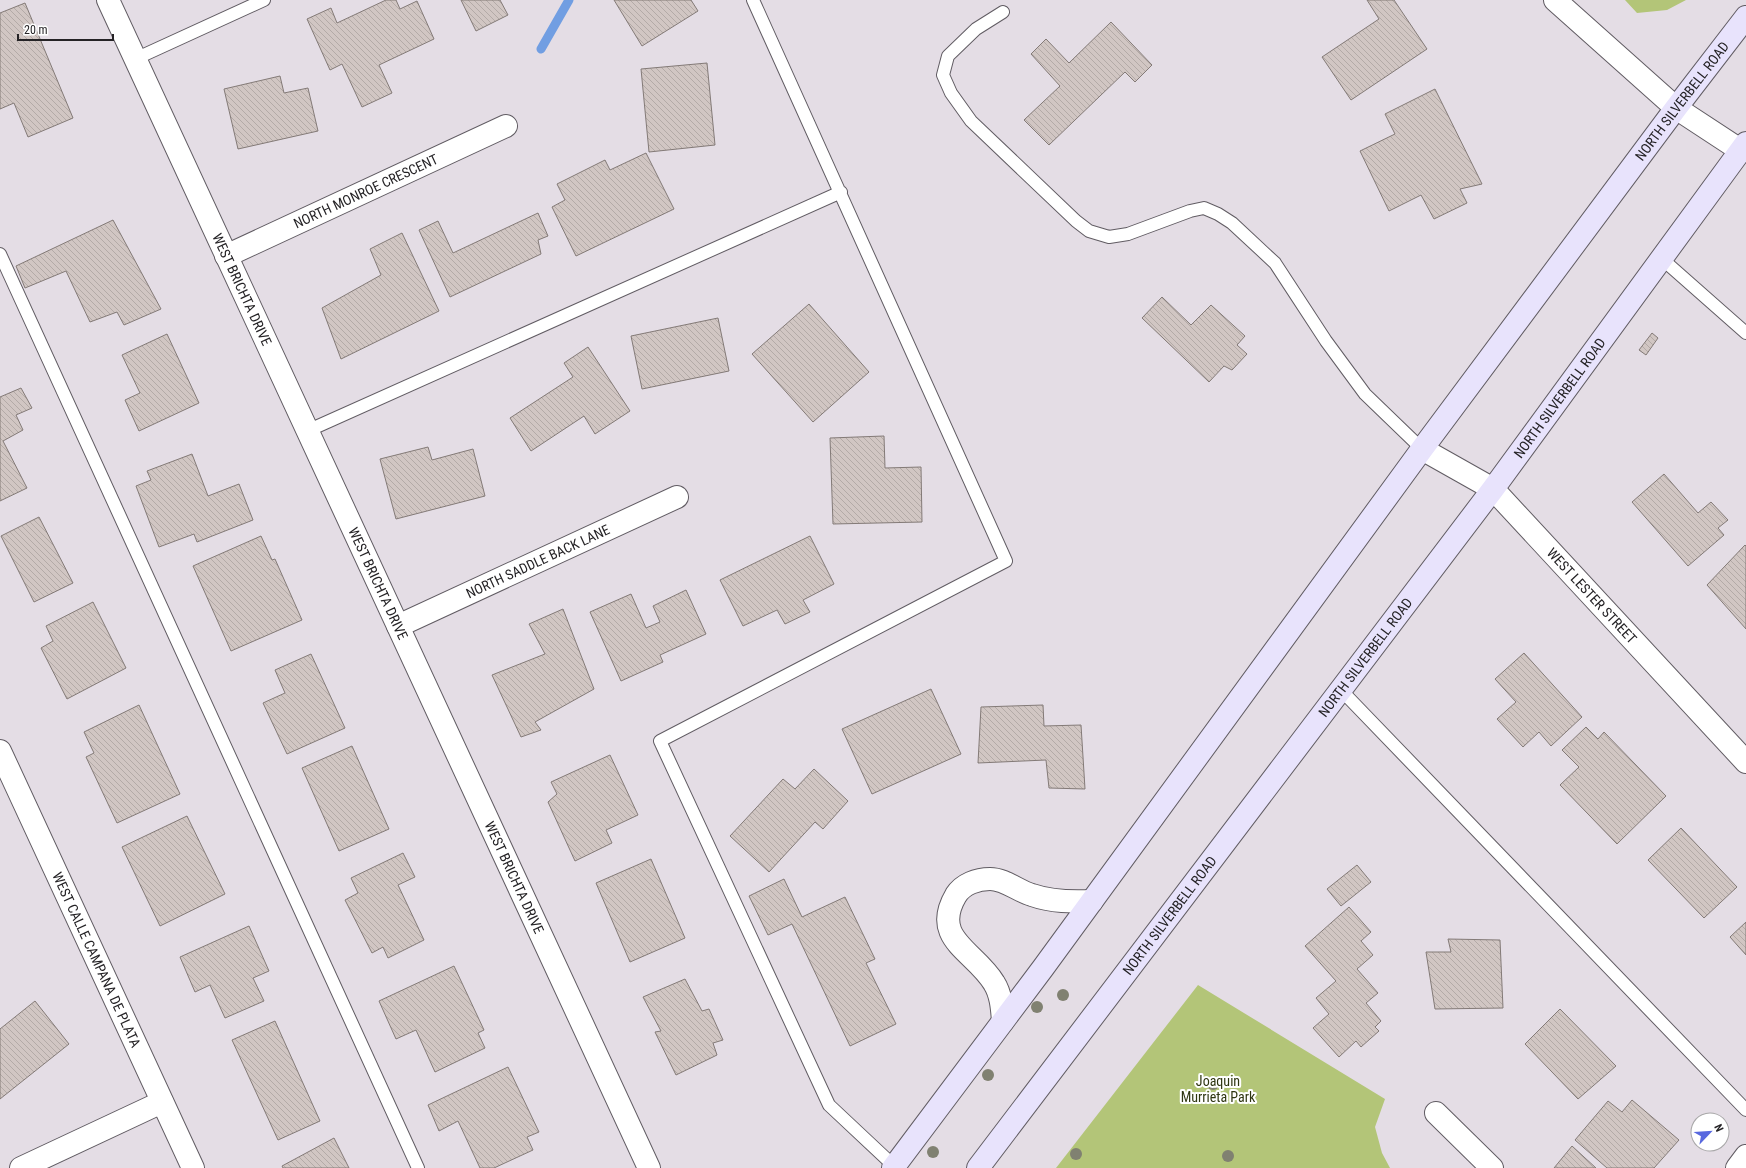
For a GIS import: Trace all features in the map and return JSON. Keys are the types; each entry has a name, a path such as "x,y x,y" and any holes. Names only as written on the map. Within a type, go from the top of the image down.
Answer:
{"main road":[{"name":"NORTH SILVERBELL ROAD","path":"893,1167 1092,901 1422,449 1676,108 1746,17"},
{"name":"NORTH SILVERBELL ROAD","path":"978,1168 1493,489 1743,147"}],"street":[{"name":"WEST BRICHTA DRIVE","path":"108,0 649,1168"},
{"path":"1555,0 1676,108 1743,147"},
{"name":"NORTH MONROE CRESCENT","path":"226,256 506,126"},
{"name":"WEST LESTER STREET","path":"1422,449 1493,489 1746,762"},
{"name":"NORTH SADDLE BACK LANE","path":"398,626 677,497"},
{"name":"WEST CALLE CAMPANA DE PLATA","path":"0,751 193,1168"},
{"path":"1003,1021 1001,1001 994,984 983,968 954,941 949,929 948,916 951,903 957,892 967,884 992,878 1032,895 1062,902 1092,901"},
{"path":"21,1168 162,1102"},
{"path":"1436,1113 1492,1168"},
{"path":"1737,1168 1746,1156"}],"lane":[{"path":"135,59 264,0"},
{"path":"753,0 841,192 1006,561 660,741 829,1105 893,1167"},
{"path":"1003,12 976,28 948,56 943,75 951,93 971,121 1076,221 1089,231 1109,236 1128,234 1190,211 1204,208 1218,214 1232,223 1275,263 1326,342 1364,394 1422,449"},
{"path":"307,431 841,192"},
{"path":"0,254 418,1168"},
{"path":"1661,258 1746,333"},
{"path":"1340,690 1746,1110"}],"green space":[{"path":"1625,0 1686,0 1667,10 1637,13"},
{"name":"Joaquin Murrieta Park","path":"1198,985 1385,1099 1375,1127 1382,1153 1390,1168 1056,1168"}],"building":[{"path":"386,0 396,0 400,9 417,1 434,39 379,65 392,93 362,107 342,64 330,70 307,19 331,8 337,23"},
{"path":"461,0 500,0 508,15 476,31"},
{"path":"614,0 691,0 698,11 642,46"},
{"path":"1367,0 1394,0 1427,49 1351,100 1322,57 1379,19"},
{"path":"25,3 73,118 28,137 14,103 0,109 0,13"},
{"path":"1111,22 1152,65 1135,82 1125,72 1049,145 1024,120 1060,86 1031,54 1046,39 1069,63"},
{"path":"707,63 715,145 649,152 641,69"},
{"path":"280,76 284,93 308,88 318,131 238,149 224,89"},
{"path":"1435,89 1482,184 1460,189 1467,203 1434,219 1421,195 1389,211 1360,151 1395,134 1385,114"},
{"path":"646,153 674,209 576,256 552,207 565,200 557,184 605,160 610,170"},
{"path":"538,213 548,236 538,240 541,254 450,297 419,230 438,221 453,253"},
{"path":"113,220 161,309 124,325 117,312 90,322 66,271 25,288 16,266"},
{"path":"402,233 439,311 341,359 322,308 381,275 370,249"},
{"path":"1162,297 1191,325 1211,305 1245,336 1237,345 1247,354 1232,370 1224,366 1209,382 1142,318"},
{"path":"809,304 869,372 813,422 752,354"},
{"path":"718,318 729,371 642,389 631,336"},
{"path":"1652,333 1658,338 1646,355 1639,350"},
{"path":"167,334 199,403 139,431 125,400 140,393 122,355"},
{"path":"588,347 630,411 595,434 584,416 531,451 510,418 573,377 564,363"},
{"path":"21,388 32,408 16,415 23,430 3,441 27,488 0,501 0,397"},
{"path":"884,436 885,468 921,467 922,522 833,524 830,438"},
{"path":"428,447 432,460 473,449 485,496 396,519 380,459"},
{"path":"192,454 208,496 239,484 253,520 197,542 194,534 159,547 136,486 151,480 147,471"},
{"path":"1664,474 1698,513 1711,502 1728,520 1718,528 1724,535 1688,566 1632,502"},
{"path":"39,517 73,583 34,602 1,536"},
{"path":"261,536 272,560 275,559 302,620 231,651 193,566"},
{"path":"810,536 834,584 803,600 810,612 785,624 777,610 743,626 720,580"},
{"path":"1745,545 1746,546 1746,629 1707,585"},
{"path":"686,590 706,634 660,655 663,662 621,681 590,612 631,594 646,628 660,622 653,606"},
{"path":"93,602 126,668 67,699 41,648 53,641 46,626"},
{"path":"563,609 594,689 535,722 541,730 521,737 492,675 545,654 529,624"},
{"path":"1524,653 1582,717 1551,746 1539,732 1523,747 1497,719 1516,702 1495,679"},
{"path":"311,654 345,728 287,754 263,703 285,693 275,670"},
{"path":"931,689 961,754 872,794 842,729"},
{"path":"139,705 180,794 117,823 86,757 94,753 84,732"},
{"path":"1043,705 1044,726 1081,725 1085,789 1049,788 1046,760 978,763 981,707"},
{"path":"1586,727 1598,739 1604,732 1666,796 1617,844 1560,785 1579,767 1562,750"},
{"path":"352,746 389,829 339,851 302,768"},
{"path":"610,755 638,815 606,830 612,843 575,861 548,802 557,794 551,782"},
{"path":"814,769 848,801 823,829 815,822 769,872 730,836 783,779 795,789"},
{"path":"187,816 225,894 160,926 122,847"},
{"path":"1681,828 1737,887 1704,918 1648,860"},
{"path":"403,853 415,877 398,885 424,940 388,958 383,947 372,953 345,900 358,893 351,878"},
{"path":"651,859 685,938 630,962 596,883"},
{"path":"1357,865 1371,882 1341,906 1327,889"},
{"path":"784,879 802,917 845,897 875,959 866,963 896,1024 850,1046 792,924 768,935 749,896"},
{"path":"1349,907 1371,932 1361,941 1373,955 1357,969 1378,993 1366,1003 1381,1021 1375,1027 1379,1031 1361,1047 1356,1041 1339,1057 1313,1028 1329,1014 1316,998 1336,981 1305,946"},
{"path":"1746,922 1746,955 1730,937"},
{"path":"249,926 269,971 253,978 264,1001 225,1018 210,985 195,992 180,957"},
{"path":"1448,939 1500,940 1503,1008 1435,1009 1426,952 1451,952"},
{"path":"454,966 484,1030 478,1033 485,1048 435,1072 416,1030 396,1039 379,1001"},
{"path":"685,979 702,1011 709,1009 723,1040 713,1043 717,1055 676,1075 655,1032 661,1031 643,997"},
{"path":"35,1001 69,1044 0,1099 0,1029"},
{"path":"1560,1009 1616,1066 1578,1099 1525,1044"},
{"path":"275,1021 320,1121 278,1140 232,1040"},
{"path":"508,1067 539,1132 527,1137 533,1150 494,1168 480,1168 458,1121 439,1131 428,1105"},
{"path":"1632,1100 1679,1140 1654,1168 1607,1168 1575,1140 1608,1101 1622,1112"},
{"path":"334,1138 349,1168 283,1168 282,1166"},
{"path":"1572,1146 1596,1168 1554,1168"}],"waterway":[{"path":"541,49 569,0"}]}
